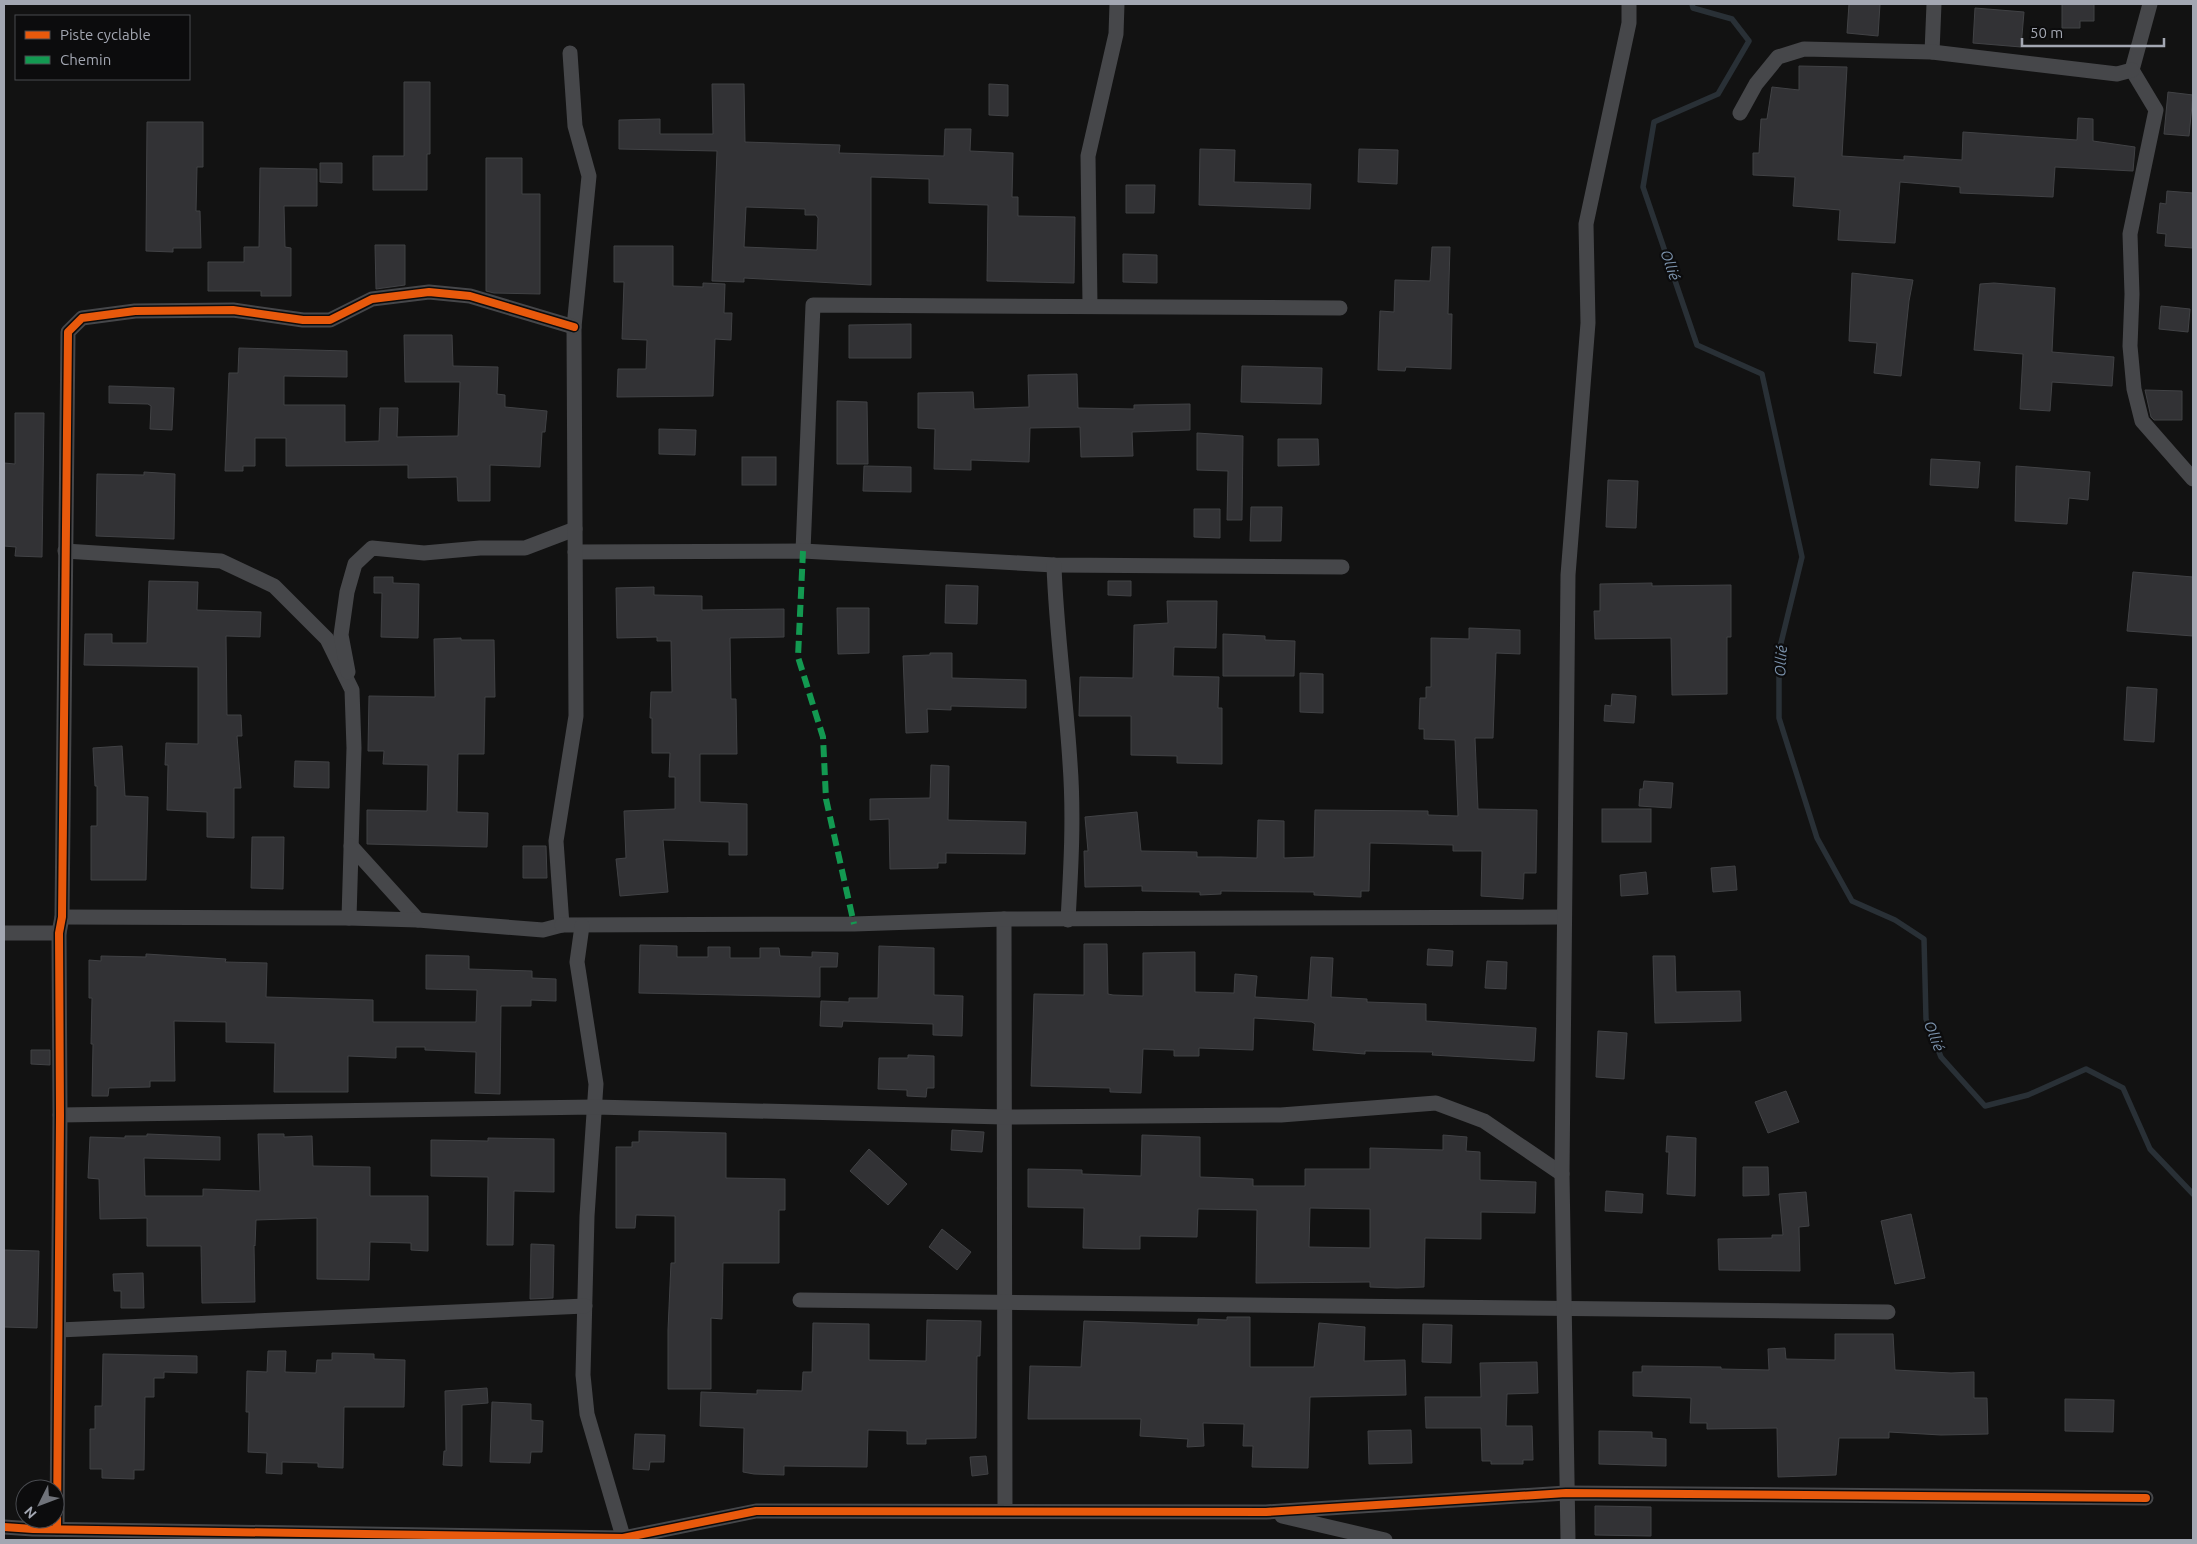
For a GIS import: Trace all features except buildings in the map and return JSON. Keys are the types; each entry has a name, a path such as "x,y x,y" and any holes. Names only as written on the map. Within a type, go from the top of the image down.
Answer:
{"street":[{"path":"1090,305 1088,156 1116,34 1117,4"},
{"path":"1568,1540 1566,1493 1566,1310 1562,1174 1563,917 1568,575 1588,323 1586,224 1629,23 1629,4"},
{"path":"1932,52 1934,4"},
{"path":"2150,4 2132,70 2156,110 2130,234 2132,294 2130,346 2134,389 2142,420 2193,479"},
{"path":"1740,113 1756,84 1778,57 1804,50 1932,52 2116,74 2132,70"},
{"path":"562,925 556,841 576,716 574,327 589,176 575,126 570,53"},
{"path":"57,1479 60,1114 59,933 62,917 66,351 68,332 82,318 135,311 233,310 304,320 330,320 372,299 429,292 470,296 574,327"},
{"path":"803,551 813,305 1090,305 1340,308"},
{"path":"349,918 354,748 352,690 342,636 347,592 355,564 372,548 424,553 480,548 525,548 575,529"},
{"path":"65,550 222,562 274,586 327,639 352,690"},
{"path":"575,552 803,551 1054,565 1342,567"},
{"path":"1054,565 1055,605 1070,764 1073,847 1068,920"},
{"path":"351,846 418,920"},
{"path":"62,917 349,918 418,920 543,930 562,925 854,924 1004,919 1563,917"},
{"path":"1004,919 1004,1511"},
{"path":"582,926 577,962 593,1051 596,1084 584,1306 583,1375 587,1414 624,1539"},
{"path":"4,933 59,933"},
{"path":"60,1114 594,1107 1004,1117 1281,1115 1436,1104 1484,1122 1562,1174"},
{"path":"800,1300 1004,1301 1566,1310 1888,1312"},
{"path":"58,1330 584,1306"},
{"path":"4,1527 33,1535 57,1529 624,1539 756,1511 1266,1512 1566,1493 2146,1498"},
{"path":"1266,1512 1385,1540"}],"waterway":[{"name":"Ollié","path":"1692,4 1693,8 1732,19 1749,41 1718,94 1654,122 1643,187 1697,345 1762,374 1802,557 1779,651 1779,718 1817,838 1852,901 1895,920 1924,939 1926,1019 1941,1057 1985,1106 2028,1095 2086,1069 2123,1088 2150,1149 2193,1194"}],"marked path":[{"path":"803,551 798,657 823,737 826,799 854,924"}],"cycle path":[{"path":"57,1479 60,1115 59,933 62,917 68,332 82,318 135,311 233,310 303,320 330,320 372,299 429,292 470,296 574,327"},
{"path":"4,1527 623,1538 756,1511 1266,1512 1566,1493 2146,1498"}]}
